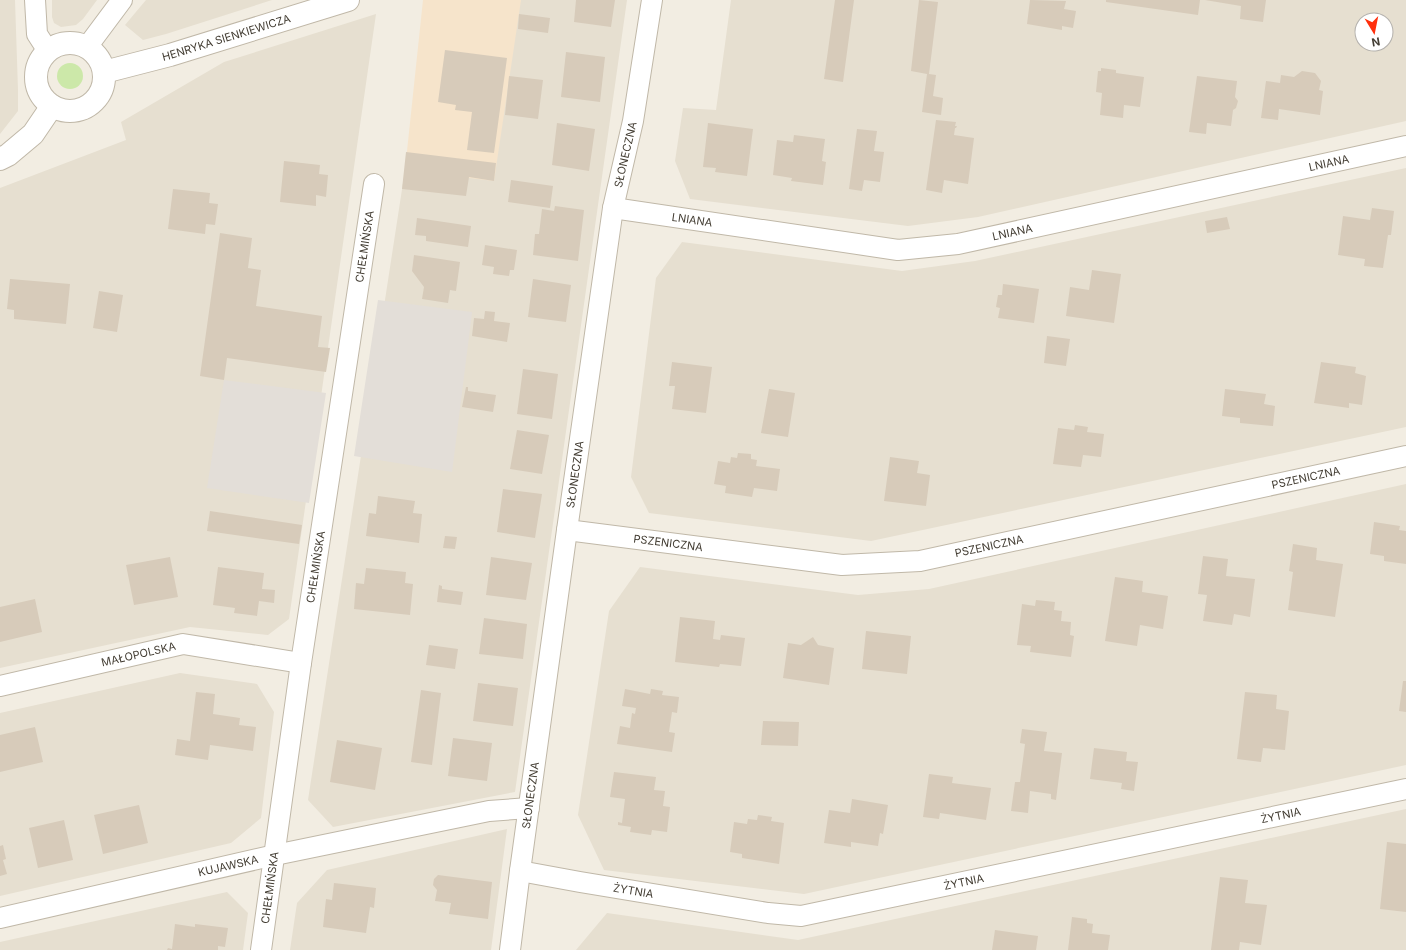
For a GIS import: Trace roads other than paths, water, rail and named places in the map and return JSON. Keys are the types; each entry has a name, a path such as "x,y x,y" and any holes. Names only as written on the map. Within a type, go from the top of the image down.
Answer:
{"street":[{"path":"35,0 37,34 48,51"},
{"path":"86,47 122,0"},
{"name":"HENRYKA SIENKIEWICZA","path":"104,72 170,55 348,0"},
{"name":"SŁONECZNA","path":"510,950 567,530 613,208 633,122 652,0"},
{"path":"67,43 86,47 95,54 101,62 104,72 104,84 100,95 92,104 82,110 70,112 59,110 41,97 37,88 35,77 37,67 48,51 58,45 67,43"},
{"path":"0,159 33,134 52,106"},
{"name":"LNIANA","path":"613,208 898,250 958,244 1406,146"},
{"name":"CHEŁMIŃSKA","path":"261,950 301,663 374,184"},
{"name":"PSZENICZNA","path":"567,530 842,565 920,561 1406,456"},
{"name":"MAŁOPOLSKA","path":"0,686 183,644 301,663"},
{"name":"ŻYTNIA","path":"520,871 752,910 801,916 1406,789"},
{"name":"KUJAWSKA","path":"0,918 275,855 489,811 529,808"}]}
